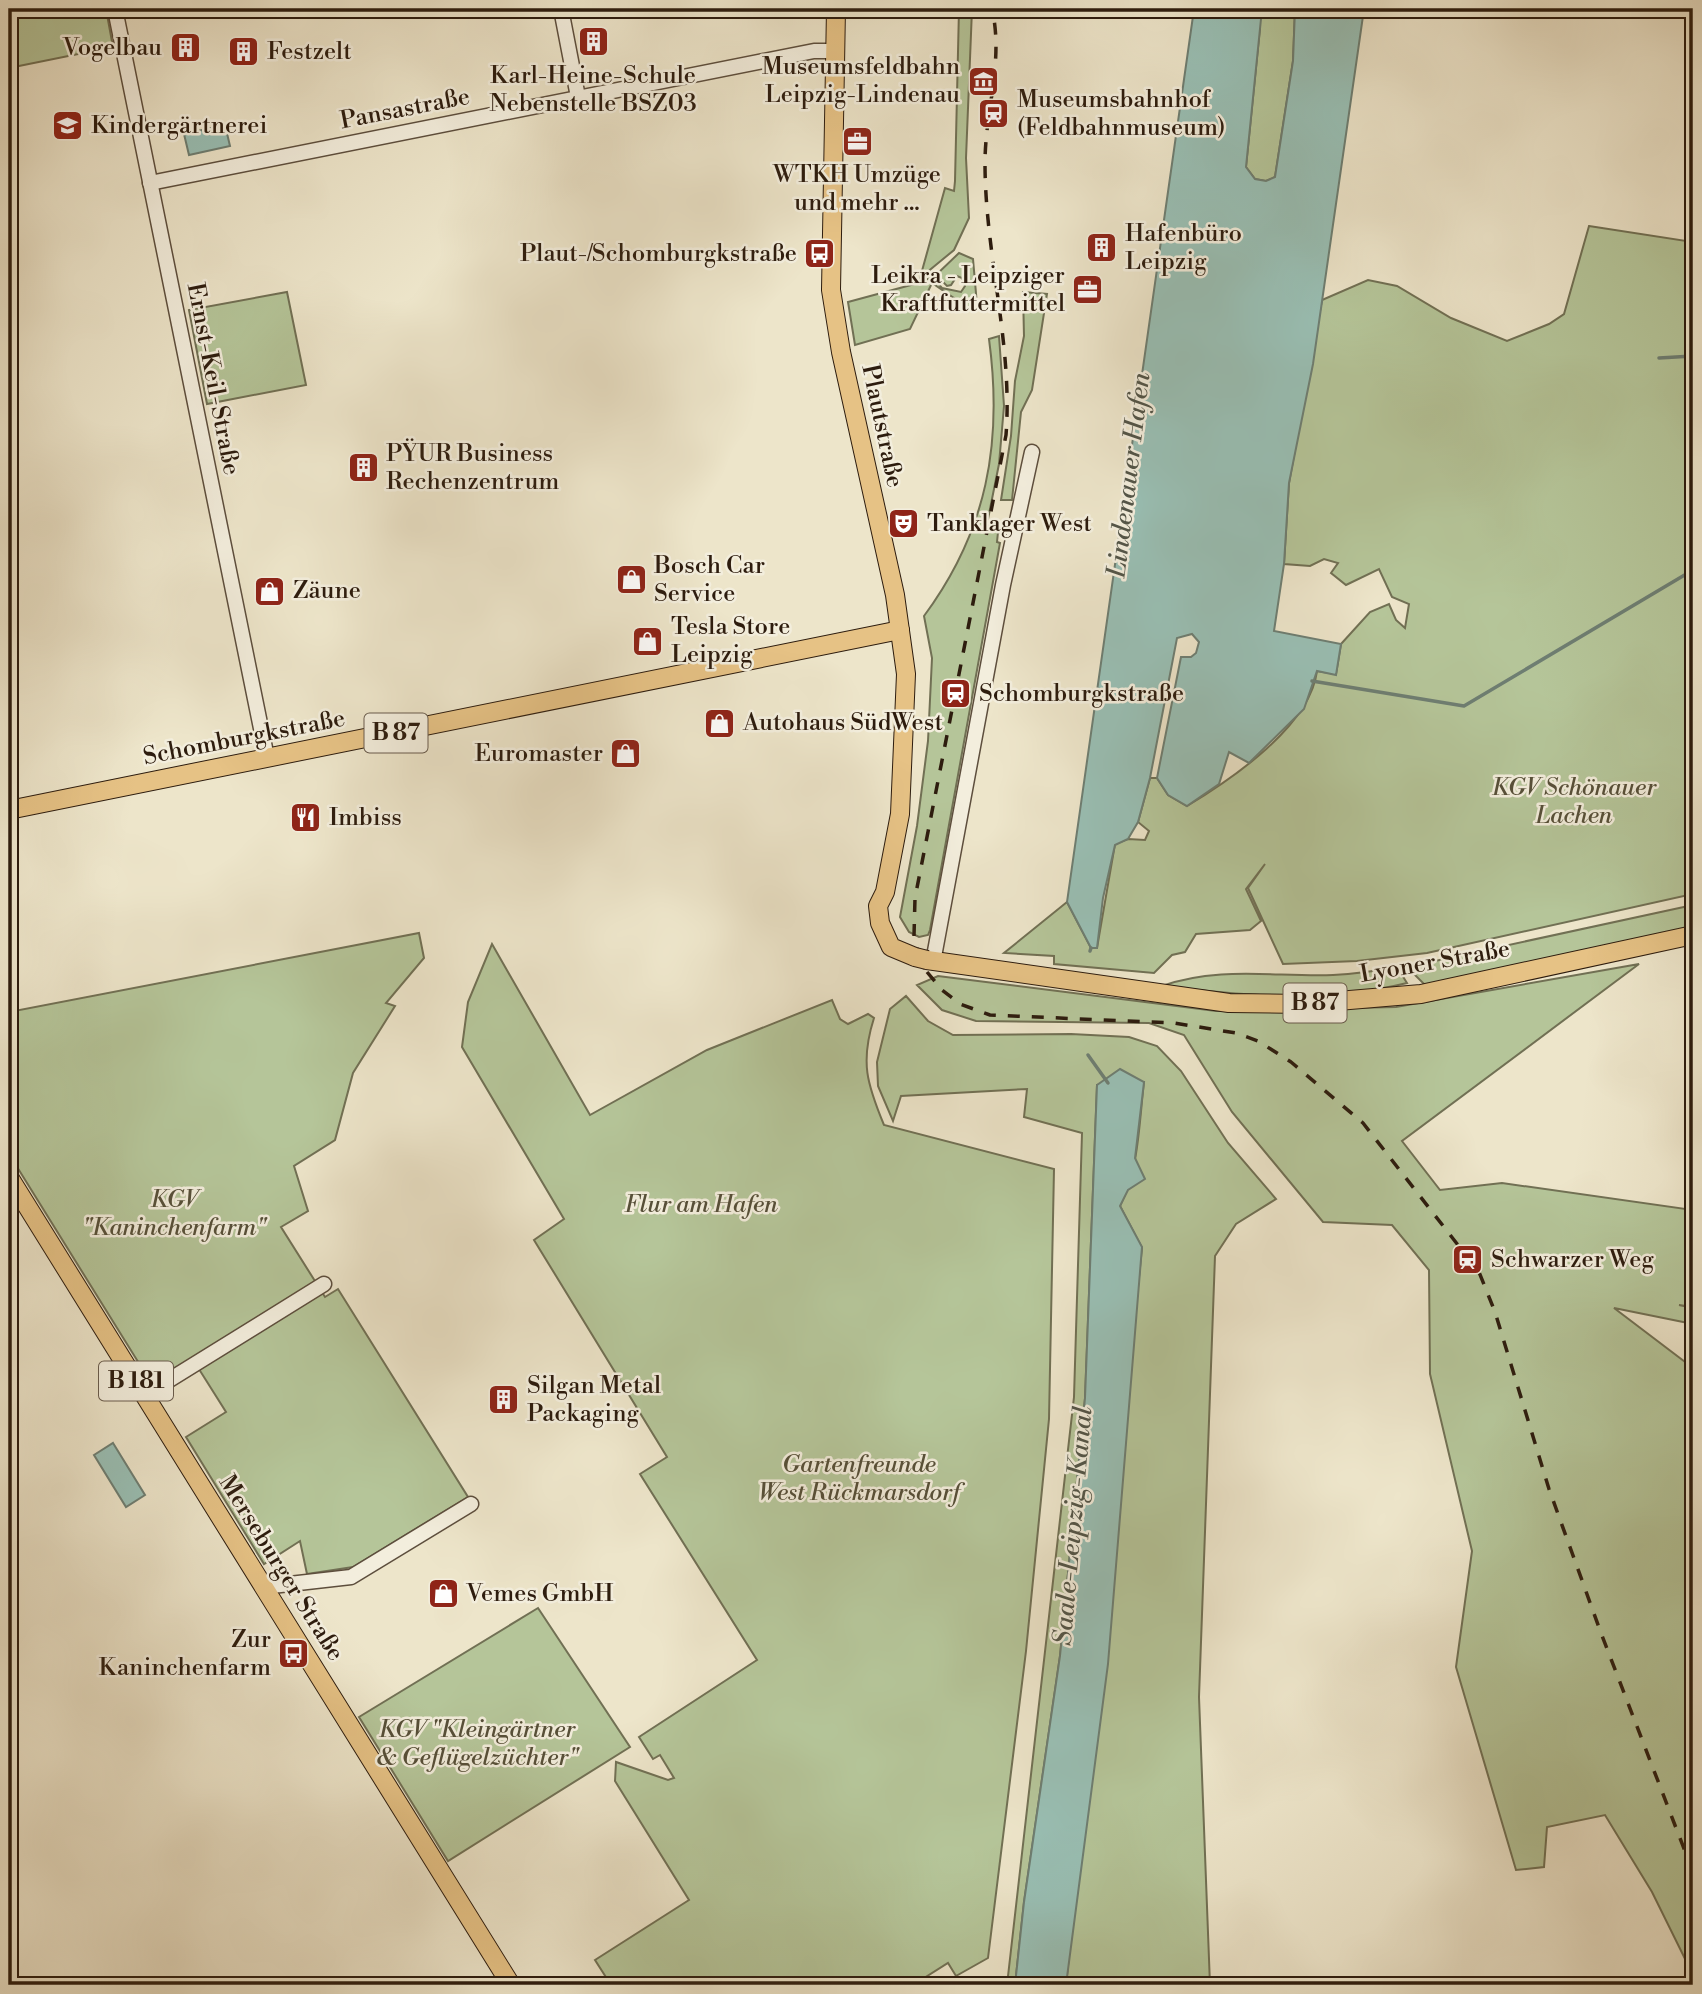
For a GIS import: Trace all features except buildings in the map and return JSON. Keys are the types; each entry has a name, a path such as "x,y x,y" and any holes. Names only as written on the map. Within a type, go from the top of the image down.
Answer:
{"main road":[{"name":"Plautstraße","path":"836,9 831,290 833,312 900,630 906,674 900,814 885,892 878,906 884,935 891,947 921,958"},
{"name":"Schomburgkstraße","path":"9,810 900,630"},
{"name":"Lyoner Straße","path":"921,958 1229,1003 1302,1004 1421,994 1693,935"},
{"name":"Merseburger Straße","path":"9,1177 511,1985"}],"street":[{"name":"Ernst-Keil-Straße","path":"115,9 267,758"},
{"path":"561,9 578,97"},
{"name":"Pansastraße","path":"150,183 814,51 835,51"},
{"path":"921,958 1032,452"},
{"path":"145,1395 324,1284"},
{"path":"263,1587 351,1577 471,1504"}],"green space":[{"path":"9,9 106,9 113,47 9,68"},
{"path":"959,9 972,9 966,158 969,218 954,250 920,278 945,188 954,191"},
{"path":"1226,9 1295,9 1293,61 1275,177 1266,181 1255,179 1246,167 1260,28"},
{"name":"KGV Schönauer Lachen","path":"1589,226 1693,242 1693,894 1427,953 1357,961 1283,964 1248,888 1265,864 1246,889 1261,921 1250,930 1196,934 1185,952 1172,955 1154,973 1054,964 1054,956 1004,953 1067,902 1091,948 1097,948 1115,844 1128,839 1145,840 1149,831 1138,822 1150,778 1157,778 1168,795 1187,806 1246,766 1285,731 1300,712 1311,691 1317,671 1336,674 1341,644 1370,612 1389,604 1396,620 1405,628 1409,604 1392,597 1379,569 1346,585 1331,573 1338,563 1324,559 1310,566 1284,564 1289,483 1322,300 1368,280 1397,286 1451,318 1507,341 1549,324 1564,314"},
{"path":"959,253 973,259 977,305 970,309 932,283 910,329 855,345 848,302 932,277 942,288 961,292 965,286 962,278 957,276 951,285 947,286 936,275"},
{"path":"287,292 306,385 207,404 189,310"},
{"path":"1023,292 1047,294 1032,390 1021,412 1012,500 1001,500 1011,436 1015,381 1024,336"},
{"path":"999,336 1004,406 999,464 987,524 1003,528 1002,533 998,532 997,542 1000,543 930,930 928,935 919,937 909,932 900,917 917,826 928,741 932,658 924,616 963,551 985,485 994,414 989,339"},
{"path":"1693,905 1693,927 1425,985 1407,967"},
{"name":"KGV \"Kaninchenfarm\"","path":"419,933 424,958 386,1003 395,1006 353,1073 335,1140 294,1166 308,1211 281,1227 325,1297 338,1289 468,1497 353,1567 307,1574 300,1541 264,1564 186,1437 226,1412 192,1358 158,1379 145,1373 9,1154 9,1012"},
{"name":"Gartenfreunde West Rückmarsdorf","path":"492,944 590,1115 707,1050 832,1000 840,1019 848,1024 868,1014 874,1018 867,1048 867,1073 884,1125 1054,1169 1049,1419 1026,1651 988,1958 956,1976 948,1963 913,1985 611,1985 595,1960 689,1900 615,1781 616,1762 668,1780 674,1778 660,1755 653,1759 639,1737 757,1660 640,1474 667,1457 534,1240 564,1219 462,1047 468,1002"},
{"path":"1639,964 1402,1141 1440,1190 1502,1183 1693,1210 1693,1307 1679,1305 1693,1308 1693,1324 1614,1308 1693,1368 1693,1975 1652,1892 1605,1815 1547,1827 1544,1867 1516,1870 1456,1667 1472,1551 1430,1374 1429,1270 1392,1225 1323,1222 1232,1112 1184,1035 1149,1023 976,1021 942,1010 917,985 938,976 1216,1011 1396,1007"},
{"path":"1397,967 1407,983 1346,993 1254,995 1162,986 1225,974 1333,975"},
{"path":"906,996 928,1021 953,1035 1071,1034 1129,1037 1157,1046 1181,1071 1228,1143 1276,1199 1236,1224 1215,1256 1199,1697 1210,1985 1066,1985 1142,1248 1120,1206 1135,1161 1144,1082 1097,1085 1085,1398 1060,1656 1024,1902 1015,1985 1007,1985 1074,1397 1082,1133 1024,1117 1027,1089 901,1096 893,1121 878,1086 877,1062 890,1009"},
{"name":"KGV \"Kleingärtner & Geflügelzüchter\"","path":"538,1608 630,1747 448,1861 359,1717"}],"water":[{"name":"Lindenauer Hafen","path":"1194,9 1262,9 1246,167 1255,179 1266,181 1275,177 1293,61 1295,9 1364,9 1313,364 1289,483 1284,564 1274,631 1341,644 1336,675 1317,671 1304,709 1249,763 1229,752 1219,784 1187,806 1168,795 1157,778 1181,657 1191,657 1196,653 1199,642 1192,634 1177,638 1150,778 1138,822 1128,839 1115,845 1103,898 1097,948 1091,948 1067,902"},
{"path":"225,125 230,146 189,155 184,134"},
{"name":"Saale-Leipzig-Kanal","path":"1120,1069 1144,1082 1135,1158 1145,1179 1128,1190 1120,1206 1142,1247 1108,1664 1066,1985 1015,1985 1024,1902 1060,1656 1085,1398 1097,1085"},
{"path":"113,1443 145,1495 126,1507 94,1455"}],"waterway":[{"path":"1659,358 1693,356"},
{"path":"1312,681 1464,706 1693,570"},
{"path":"1088,1055 1108,1083"}],"railway":[{"path":"914,936 915,898 1006,435 1006,367 986,197 986,144 996,48 992,9"},
{"path":"927,972 942,990 960,1004 990,1015 1174,1023 1236,1033 1258,1041 1291,1062 1363,1123 1479,1272 1495,1312 1549,1489 1693,1872"}],"place":[{"name":"Karl-Heine-Schule Nebenstelle BSZ03","path":"593,42"},
{"name":"Vogelbau","path":"185,48"},
{"name":"Festzelt","path":"244,52"},
{"name":"Museumsfeldbahn Leipzig-Lindenau","path":"983,81"},
{"name":"Museumsbahnhof (Feldbahnmuseum)","path":"994,114"},
{"name":"Kindergärtnerei","path":"68,126"},
{"name":"WTKH Umzüge und mehr ...","path":"857,141"},
{"name":"Hafenbüro Leipzig","path":"1102,248"},
{"name":"Plaut-/Schomburgkstraße","path":"820,254"},
{"name":"Leikra - Leipziger Kraftfuttermittel","path":"1088,290"},
{"name":"PŸUR Business Rechenzentrum","path":"363,468"},
{"name":"Tanklager West","path":"904,524"},
{"name":"Bosch Car Service","path":"631,580"},
{"name":"Zäune","path":"270,591"},
{"name":"Tesla Store Leipzig","path":"648,641"},
{"name":"Schomburgkstraße","path":"956,694"},
{"name":"Autohaus SüdWest","path":"720,723"},
{"name":"Euromaster","path":"626,754"},
{"name":"Imbiss","path":"306,818"},
{"name":"Schwarzer Weg","path":"1468,1260"},
{"name":"Silgan Metal Packaging","path":"504,1400"},
{"name":"Vemes GmbH","path":"443,1594"},
{"name":"Zur Kaninchenfarm","path":"294,1654"}],"park label":[{"name":"Flur am Hafen","path":"701,1205"}]}
